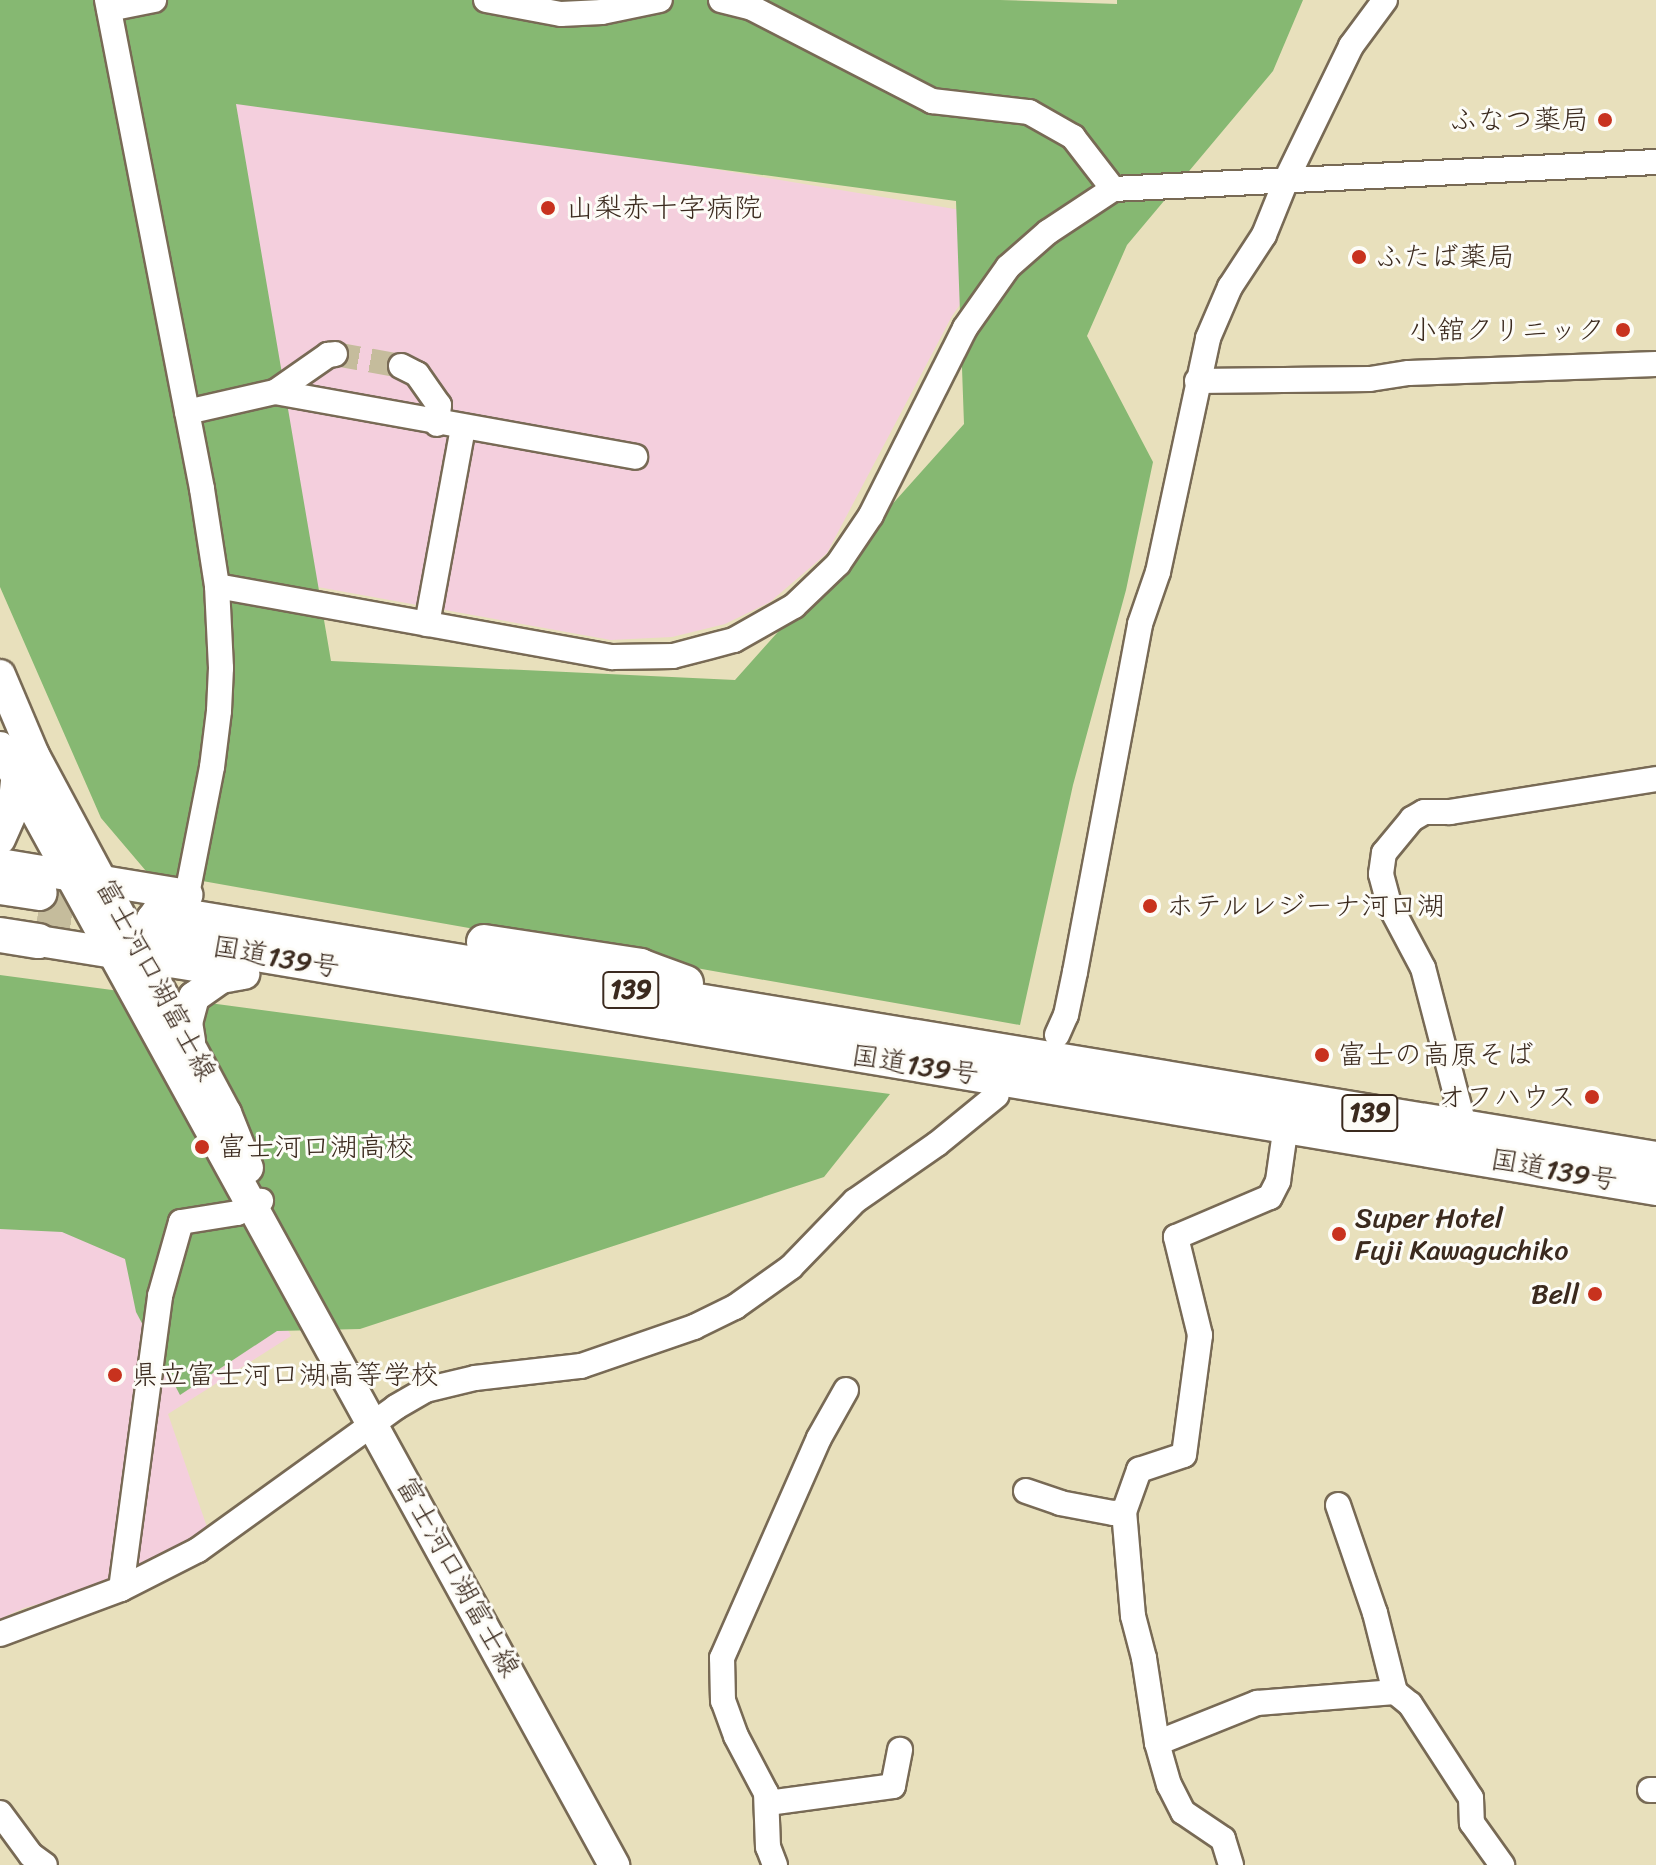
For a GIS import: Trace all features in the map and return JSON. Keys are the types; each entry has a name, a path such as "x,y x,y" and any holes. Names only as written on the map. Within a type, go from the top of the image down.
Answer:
{"highway":[{"path":"0,887 46,907"},
{"path":"0,913 46,907"},
{"path":"0,935 46,907"},
{"name":"国道139号","path":"179,917 1286,1125 1656,1188"},
{"path":"179,917 640,966 761,1026"},
{"path":"244,974 581,1032 761,1026"},
{"name":"国道139号","path":"761,1026 1656,1159"}],"main road":[{"name":"富士河口湖富士線","path":"0,675 34,755 226,1113 256,1203"},
{"name":"富士河口湖富士線","path":"0,747 16,780 46,907 86,908 256,1203 299,1292 614,1865"},
{"path":"0,839 13,810 16,780"},
{"path":"0,864 68,929 104,882"},
{"path":"46,907 104,882 179,917"},
{"path":"110,953 124,920 142,905 157,898 179,917"},
{"path":"143,957 152,919 161,906 179,917"},
{"path":"46,907 110,953 244,974"},
{"path":"190,1044 187,1023 194,997 221,978 244,974"}],"street":[{"path":"154,0 108,4 187,412 217,586 221,668 212,767 179,917"},
{"path":"486,0 561,14 602,12 660,0"},
{"path":"721,0 752,8 932,101 1029,112 1073,137 1113,189"},
{"path":"1057,1035 1066,1015 1075,972 1140,624 1158,572 1208,338 1230,287 1264,235 1287,178 1351,46 1385,0"},
{"path":"217,586 613,657 673,656 734,640 794,606 838,564 871,515 965,328 1008,267 1048,232 1113,189 1656,162"},
{"path":"187,412 275,392 328,355 335,354"},
{"path":"1197,381 1356,380 1409,373 1656,364"},
{"path":"401,366 417,374 439,405 437,424"},
{"path":"275,392 437,424 635,457"},
{"path":"427,624 463,428"},
{"path":"1465,1129 1423,968 1389,904 1381,874 1384,853 1412,819 1424,812 1450,812 1656,779"},
{"path":"0,1634 121,1589 198,1550 425,1390 475,1378 581,1366 694,1327 735,1307 791,1267 855,1201 937,1144 997,1095"},
{"path":"1231,1865 1223,1839 1183,1812 1169,1785 1157,1743 1144,1658 1133,1616 1124,1512 1139,1470 1184,1455 1200,1335 1176,1237 1270,1197 1278,1181 1286,1125"},
{"path":"121,1589 160,1296 181,1222 237,1213 256,1203"},
{"path":"775,1865 768,1847 768,1803 723,1701 722,1658 819,1438 846,1390"},
{"path":"1026,1491 1060,1503 1113,1513 1124,1512"},
{"path":"1338,1505 1375,1613 1395,1692 1410,1704 1471,1798 1472,1823 1502,1865"},
{"path":"1157,1743 1257,1703 1395,1692"},
{"path":"768,1803 893,1786 900,1750"},
{"path":"0,1813 31,1855 45,1865"}],"shaded area":[{"name":"山梨赤十字病院","path":"135,73 1033,222 991,260 952,316 827,553 770,602 725,624 672,637 611,640 251,575"},
{"name":"県立富士河口湖高等学校","path":"0,1168 219,1191 291,1336 168,1414 208,1530 131,1579 24,1608 0,1619"}],"green space":[{"path":"0,0 1000,0 1117,4 1117,0 1303,0 1273,71 1127,245 1087,336 1153,462 1126,590 1073,785 1020,1025 146,871 101,818 0,587","holes":["236,104 956,201 964,424 735,680 331,661"]},
{"path":"0,975 890,1094 824,1177 360,1329 277,1331 180,1395 136,1312 125,1259 62,1232 0,1229"}],"tunnel":[{"path":"335,354 401,366"},
{"path":"40,893 177,915"},
{"path":"37,919 126,932"}],"place":[{"name":"ふなつ薬局","path":"1605,120"},
{"name":"山梨赤十字病院","path":"548,208"},
{"name":"ふたば薬局","path":"1359,257"},
{"name":"小舘クリニック","path":"1623,330"},
{"name":"ホテルレジーナ河口湖","path":"1150,906"},
{"name":"富士の高原そば","path":"1322,1055"},
{"name":"オフハウス","path":"1592,1097"},
{"name":"富士河口湖高校","path":"202,1147"},
{"name":"Super Hotel Fuji Kawaguchiko","path":"1339,1234"},
{"name":"Bell","path":"1595,1294"},
{"name":"県立富士河口湖高等学校","path":"115,1375"}]}
